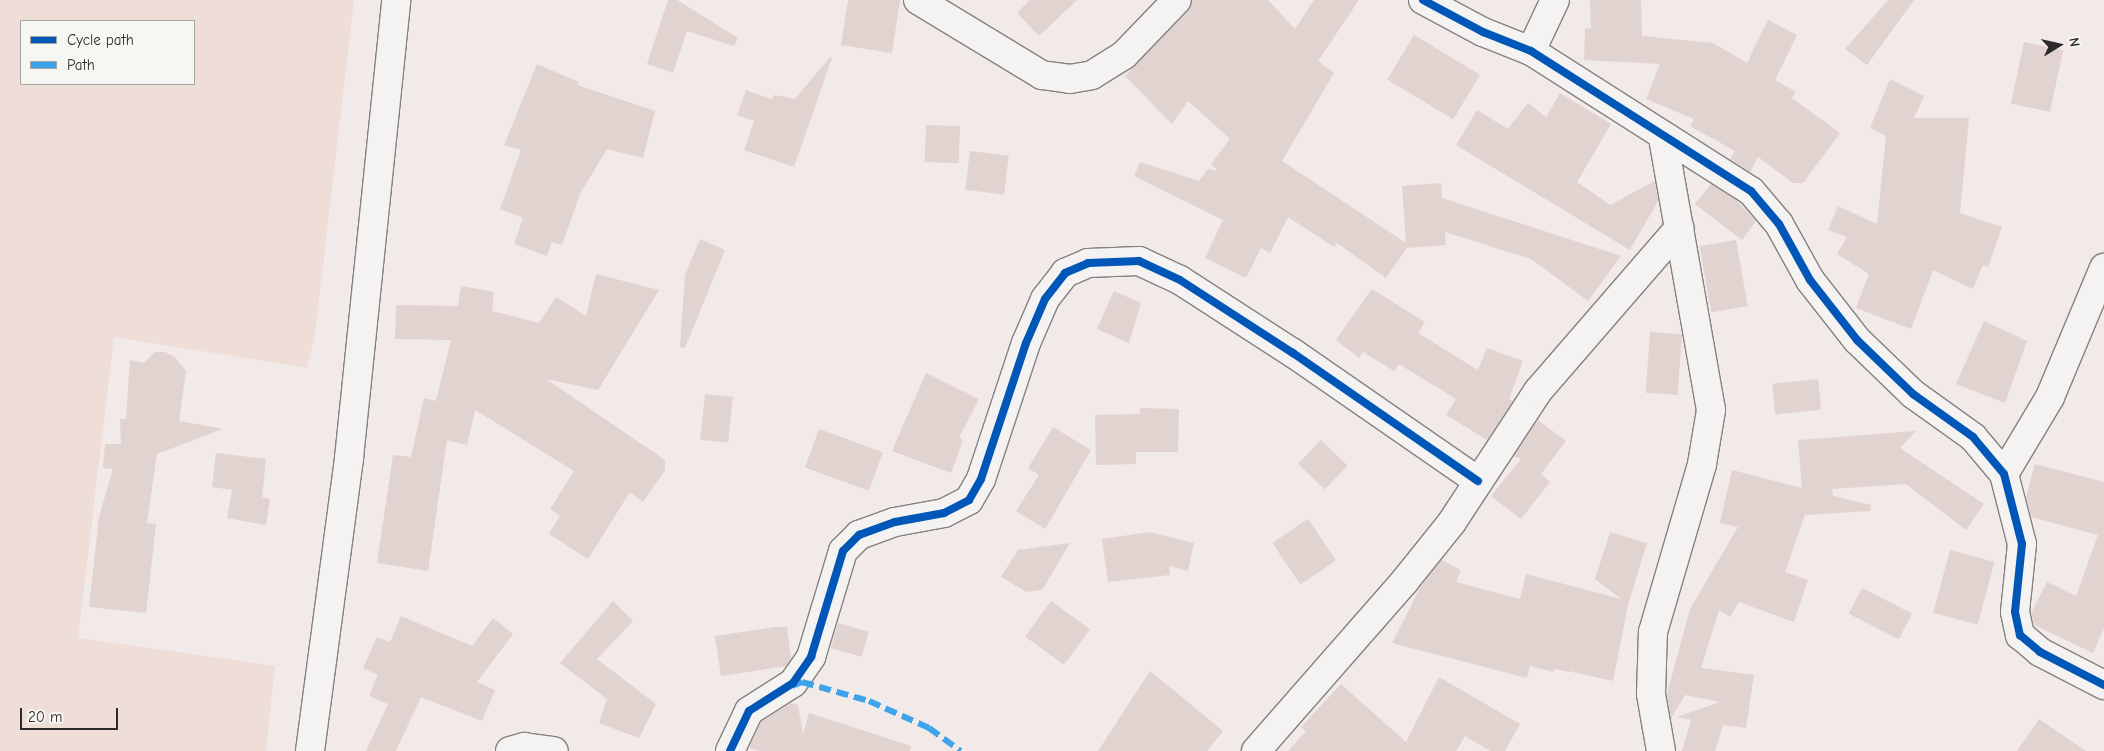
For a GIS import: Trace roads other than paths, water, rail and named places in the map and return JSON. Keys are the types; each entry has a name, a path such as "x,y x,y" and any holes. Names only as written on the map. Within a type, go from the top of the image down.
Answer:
{"street":[{"path":"310,751 350,448 396,0"},
{"path":"918,0 1042,75 1070,78 1092,75 1124,55 1177,0"},
{"path":"1423,0 1483,32 1531,50 1663,137 1752,191 1779,224 1810,280 1857,340 1913,394 1973,437 2004,474 2022,544 2015,612 2020,634 2040,652 2104,685"},
{"path":"1531,50 1555,0"},
{"path":"1661,751 1651,694 1653,632 1702,464 1711,410 1663,137"},
{"path":"1256,751 1404,582 1478,481 1538,391 1679,228"},
{"path":"730,751 749,712 794,683 811,657 843,551 859,536 896,522 944,513 969,500 981,479 1026,343 1044,300 1065,273 1088,263 1139,261 1180,280 1293,353 1478,481"},
{"path":"2004,474 2050,397 2104,268"},
{"path":"510,751 524,747 554,751"}]}
